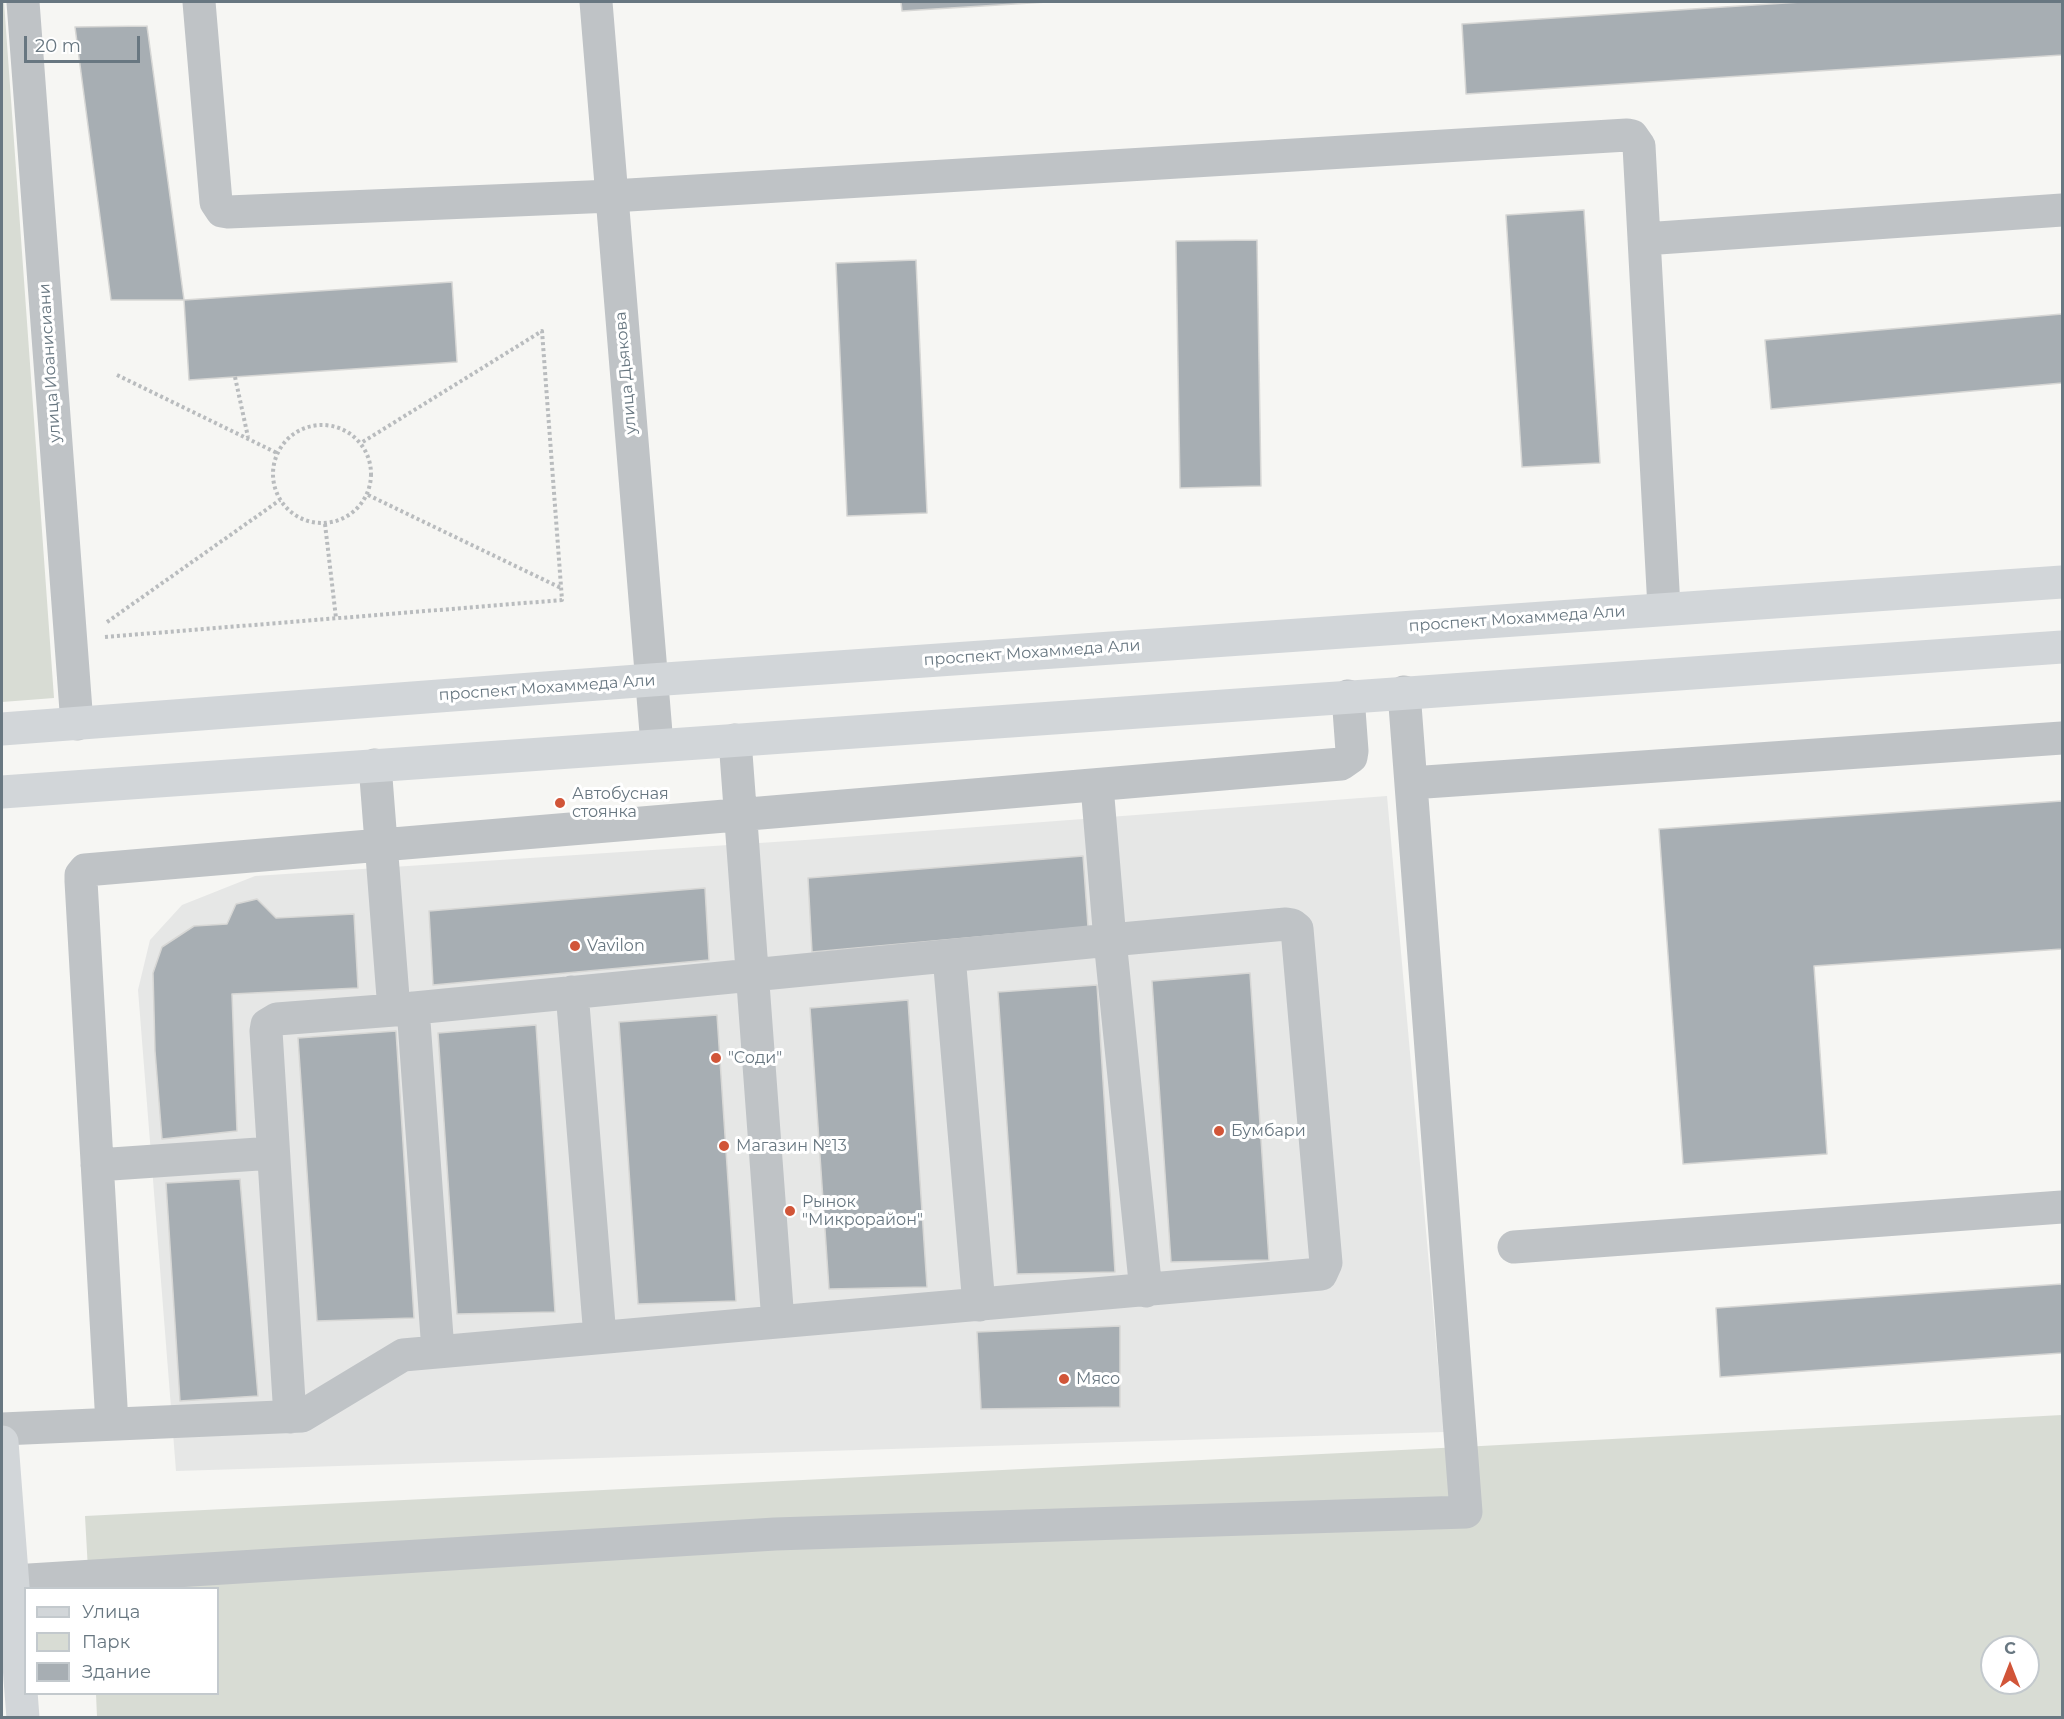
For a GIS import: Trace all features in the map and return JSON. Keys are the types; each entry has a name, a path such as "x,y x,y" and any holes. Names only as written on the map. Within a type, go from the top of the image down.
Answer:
{"main road":[{"name":"проспект Мохаммеда Али","path":"2,729 651,680 2062,582"},
{"path":"2,792 2062,647"},
{"path":"2,1442 23,1718"}],"street":[{"name":"улица Иоанисиани","path":"23,2 77,724"},
{"path":"199,2 216,202 222,211 228,212 612,196 1632,136 1639,146 1664,608"},
{"name":"улица Дьякова","path":"596,2 657,745"},
{"path":"1644,239 2062,210"},
{"path":"13,1581 775,1534 1466,1512 1404,692"},
{"path":"112,1424 81,881 81,875 85,870 1341,764 1351,757 1352,751 1348,696"},
{"path":"1411,783 2062,738"},
{"path":"735,740 778,1322"},
{"path":"375,765 381,844 403,1009 438,1352"},
{"path":"1097,786 1110,940 1146,1291"},
{"path":"2,1429 290,1417 302,1416 398,1357 438,1352 1321,1274 1325,1269 1325,1251 1297,929 1286,924 403,1009 277,1019 267,1025 290,1417"},
{"path":"949,956 979,1305"},
{"path":"572,992 600,1337"},
{"path":"97,1165 273,1153"},
{"path":"1514,1247 2062,1206"}],"path":[{"path":"95,637 562,600 542,331 361,443"},
{"path":"117,375 277,453"},
{"path":"235,377 248,438"},
{"path":"316,425 333,425 348,432 361,443 368,454 372,468 372,481 368,495 361,506 351,515 326,524 312,523 288,511 273,485 273,468 277,453 287,439 301,429 316,425"},
{"path":"368,495 561,588"},
{"path":"103,624 280,500"},
{"path":"326,524 336,618"}],"shaded area":[{"name":"Рынок \"Микрорайон\"","path":"1387,796 1444,1432 176,1471 138,990 150,940 182,905 255,876 805,840"}],"green space":[{"path":"2,2 4,2 54,698 2,702"},
{"path":"2062,1415 2062,1717 97,1717 96,1695 219,1695 219,1587 89,1587 85,1516"}],"building":[{"path":"901,2 1047,2 902,11"},
{"path":"1801,2 2062,2 2062,55 1466,94 1462,24"},
{"path":"147,26 184,300 111,300 75,27"},
{"path":"1584,210 1600,463 1522,467 1506,215"},
{"path":"1257,240 1261,486 1180,488 1176,241"},
{"path":"916,260 927,513 847,516 836,263"},
{"path":"452,282 457,362 189,380 184,300"},
{"path":"2062,314 2062,383 1771,409 1765,340"},
{"path":"2062,801 2062,949 1814,966 1827,1154 1683,1164 1659,829"},
{"path":"1083,856 1088,927 812,952 808,878"},
{"path":"705,888 709,960 433,985 429,911"},
{"path":"257,899 276,918 354,914 358,988 232,994 237,1131 162,1139 155,1051 153,973 162,947 194,926 227,924 236,904"},
{"path":"1250,973 1269,1260 1171,1262 1152,981"},
{"path":"1097,985 1115,1272 1017,1274 998,992"},
{"path":"908,1000 927,1287 829,1289 810,1008"},
{"path":"717,1015 736,1301 638,1304 619,1022"},
{"path":"536,1025 555,1312 457,1314 438,1033"},
{"path":"396,1031 414,1318 317,1321 298,1038"},
{"path":"240,1179 258,1396 180,1401 166,1183"},
{"path":"2062,1284 2062,1353 1720,1377 1716,1308"},
{"path":"1120,1326 1120,1407 981,1409 977,1332"}],"place":[{"name":"Автобусная стоянка","path":"560,803"},
{"name":"Vavilon","path":"575,946"},
{"name":"\"Соди\"","path":"716,1058"},
{"name":"Бумбари","path":"1219,1131"},
{"name":"Магазин №13","path":"724,1146"},
{"name":"Рынок \"Микрорайон\"","path":"790,1211"},
{"name":"Мясо","path":"1064,1379"}]}
